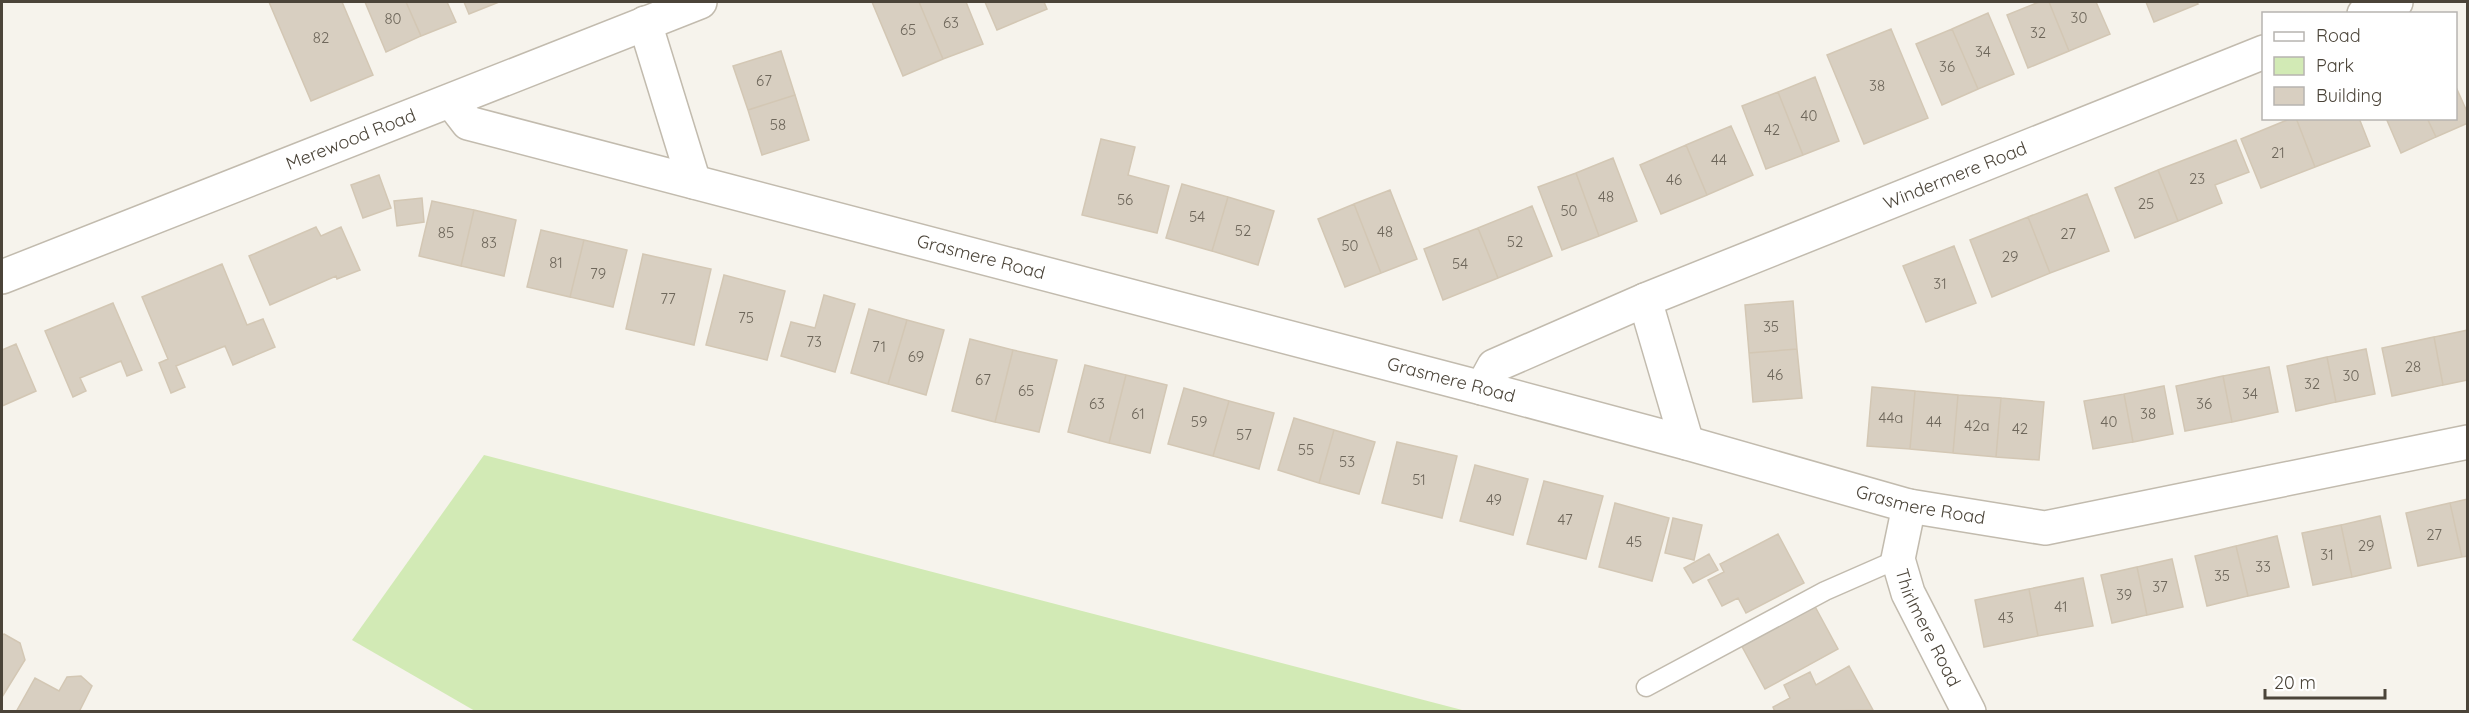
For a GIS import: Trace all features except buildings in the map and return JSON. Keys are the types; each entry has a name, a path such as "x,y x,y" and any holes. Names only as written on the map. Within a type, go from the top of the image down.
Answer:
{"street":[{"name":"Merewood Road","path":"2,277 700,2"},
{"path":"2369,12 2396,2"},
{"path":"645,23 694,182"},
{"name":"Windermere Road","path":"1482,388 1494,366 1646,300 2262,53"},
{"name":"Grasmere Road","path":"451,101 468,123 1482,388 1688,443 1909,506 2045,528 2468,442"},
{"path":"1646,300 1688,443"},
{"name":"Thirlmere Road","path":"1909,506 1898,559 1908,593 1969,711"}],"lane":[{"path":"1646,687 1826,591 1898,559"}],"green space":[{"path":"484,455 1466,711 475,711 352,640"}]}
